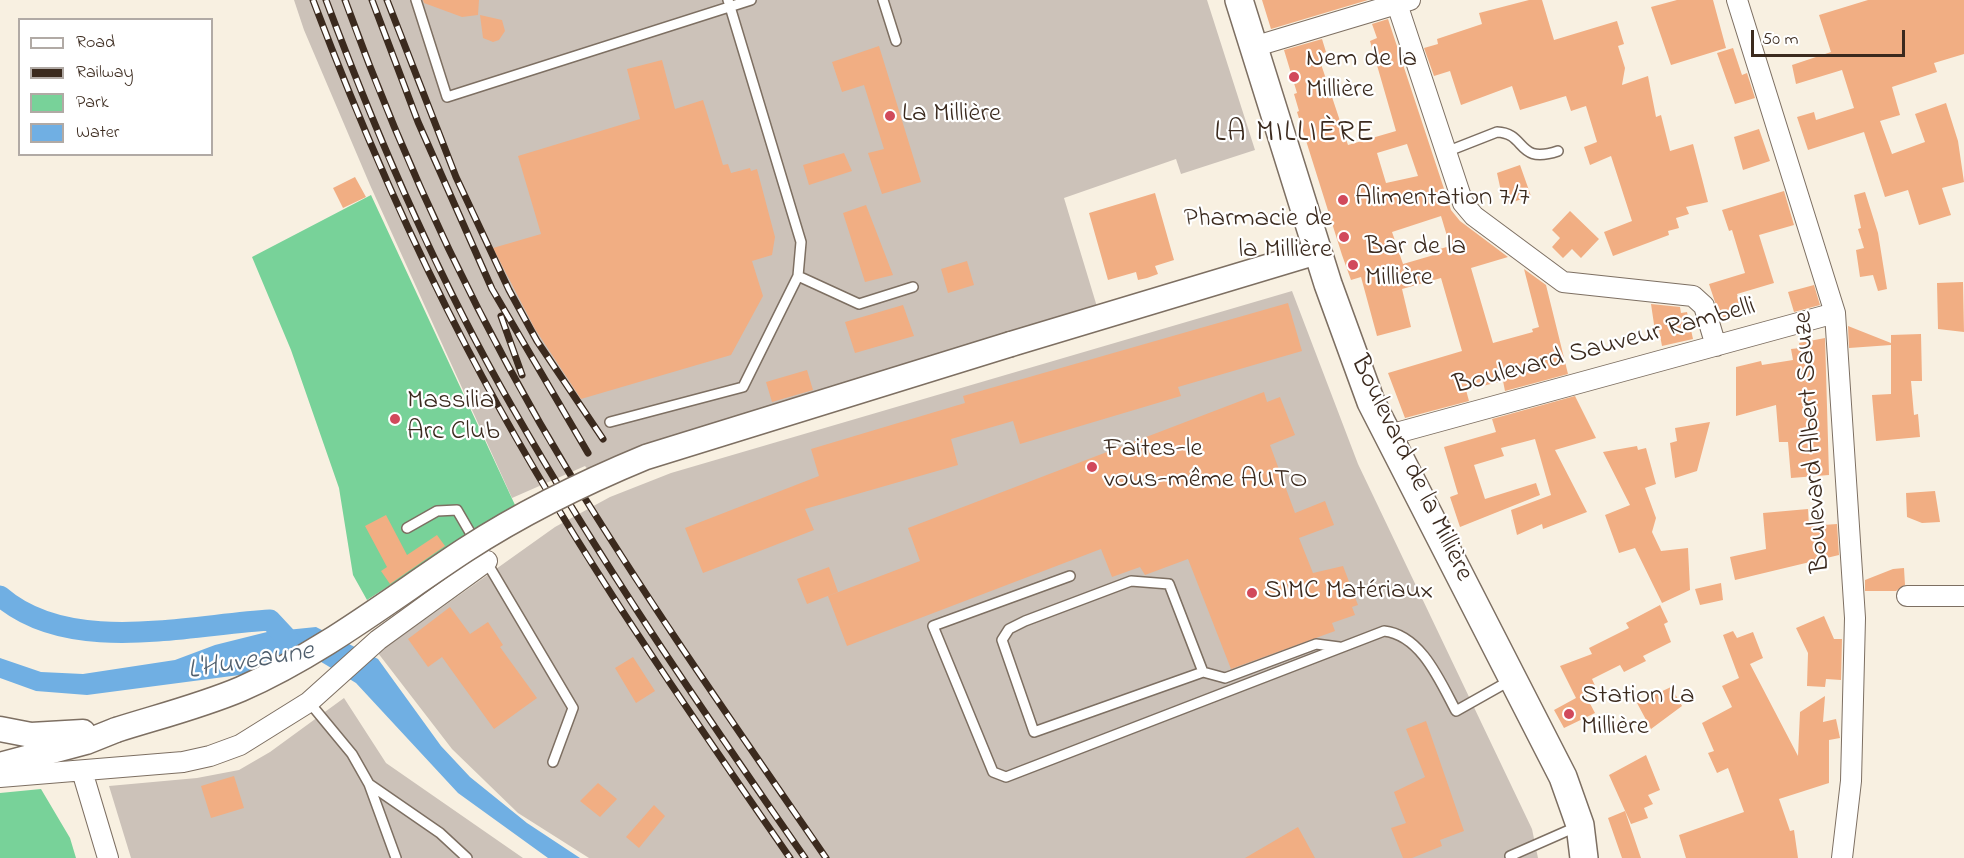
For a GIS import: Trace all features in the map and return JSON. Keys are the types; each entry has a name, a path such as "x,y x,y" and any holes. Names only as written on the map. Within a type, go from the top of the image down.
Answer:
{"main road":[{"name":"Boulevard de la Millière","path":"1239,0 1317,252 1371,402 1563,777 1580,825 1584,858"}],"street":[{"name":"Boulevard Albert Sauze","path":"1737,0 1835,313 1854,618 1851,781 1842,858"},
{"path":"1253,47 1403,2 1446,152 1463,203 1474,216 1563,282 1693,296 1704,306 1716,346"},
{"path":"0,765 86,742 242,689 350,628 466,550 535,508 646,457 1317,252"},
{"name":"Boulevard Sauveur Rambelli","path":"1389,435 1835,313"},
{"path":"0,777 183,762 210,756 240,745 309,702 372,646 487,561"},
{"path":"1907,596 1964,596"},
{"path":"0,729 31,735 116,730"},
{"path":"82,771 108,858"}],"lane":[{"path":"416,0 447,97 729,3 751,0"},
{"path":"883,0 896,41"},
{"path":"610,422 743,387 798,276 801,242 729,3"},
{"path":"1446,152 1497,132 1505,132 1533,156 1543,156 1558,151"},
{"path":"798,276 859,304 913,287"},
{"path":"407,528 437,511 457,510 573,708 553,762"},
{"path":"1070,576 933,626 993,772 1006,777 1384,631 1399,632 1415,645 1439,680 1455,711 1513,679"},
{"path":"1203,672 1169,584 1131,581 1025,621 1009,630 1002,640 1034,732 1203,672 1225,678 1316,644 1342,647"},
{"path":"309,702 352,754 369,784 396,858"},
{"path":"369,784 440,833 467,858"},
{"path":"1510,856 1580,825"}],"shaded area":[{"path":"294,0 1207,0 1255,150 1181,174 1176,159 1064,198 1098,310 589,471 585,466 512,498 370,185 304,30"},
{"path":"1292,291 1358,464 1532,829 1538,858 589,858 518,813 452,749 378,653 555,527 610,497 671,473"},
{"path":"344,698 386,763 523,858 131,858 109,786 197,778 239,770 270,752"}],"green space":[{"name":"Massilia Arc Club","path":"371,195 515,505 367,600 353,575 339,488 291,350 252,257"},
{"path":"41,789 70,838 76,858 0,858 0,793"}],"water":[{"name":"L'Huveaune","path":"316,627 378,659 441,746 470,777 527,823 580,858 548,858 458,793 356,683 313,657 247,674 87,695 36,691 0,678 0,658 41,672 83,674 175,660 215,645 267,632"}],"building":[{"path":"423,0 479,0 478,15 462,17 424,3"},
{"path":"1262,0 1368,0 1271,29"},
{"path":"1529,0 1542,0 1554,40 1617,21 1624,44 1618,46 1625,68 1622,85 1648,76 1656,117 1661,115 1670,151 1693,144 1708,202 1686,207 1689,214 1676,218 1679,228 1668,231 1669,235 1613,256 1604,232 1632,221 1611,156 1590,165 1584,147 1597,142 1586,106 1571,111 1566,96 1520,110 1512,86 1461,105 1450,71 1434,76 1424,48 1438,44 1437,39 1482,24 1479,13"},
{"path":"1677,0 1713,0 1726,48 1671,65 1651,7"},
{"path":"1868,0 1964,0 1964,54 1934,63 1937,72 1892,87 1900,115 1880,121 1892,154 1925,142 1915,114 1946,103 1958,141 1964,182 1942,188 1951,215 1919,225 1908,190 1885,197 1864,132 1808,150 1797,117 1814,112 1816,120 1854,108 1842,70 1796,84 1792,65 1831,52 1819,15"},
{"path":"480,15 502,20 505,31 499,40 493,42 483,38"},
{"path":"1388,19 1451,210 1460,221 1508,257 1471,268 1493,343 1533,332 1532,329 1539,327 1524,269 1546,285 1568,374 1505,391 1503,381 1466,390 1469,401 1405,418 1388,373 1462,351 1441,278 1402,289 1411,327 1377,336 1361,277 1351,280 1342,255 1297,112 1299,111 1294,94 1297,93 1284,50 1322,39 1326,52 1318,55 1348,145 1396,131 1370,41 1377,38 1372,24","holes":["1407,144 1418,176 1386,183 1377,153","1441,216 1450,246 1433,251 1434,255 1403,264 1392,232"]},
{"name":"La Millière","path":"879,46 921,182 882,194 868,153 884,149 864,85 842,92 832,62"},
{"path":"1733,48 1742,75 1747,73 1755,98 1735,104 1717,53"},
{"path":"662,60 675,109 703,100 723,165 728,164 731,173 750,168 751,171 757,169 775,237 772,255 752,261 763,296 731,355 581,399 535,329 493,248 541,234 518,156 640,119 627,69"},
{"path":"1759,129 1770,161 1743,170 1734,137"},
{"path":"844,153 852,171 809,185 803,165"},
{"path":"1520,165 1531,196 1504,205 1497,173"},
{"path":"355,177 366,197 343,208 333,188"},
{"path":"1784,191 1794,225 1759,235 1774,283 1737,294 1743,313 1721,320 1709,284 1745,273 1732,230 1729,231 1722,210"},
{"path":"1865,192 1878,233 1887,289 1878,291 1873,275 1860,277 1856,250 1864,248 1858,229 1861,228 1854,195"},
{"path":"1155,193 1174,260 1155,266 1158,274 1147,278 1138,280 1136,272 1108,280 1089,213"},
{"path":"866,205 893,275 865,282 843,213"},
{"path":"1570,211 1599,239 1581,258 1572,249 1563,258 1552,247 1560,238 1552,230"},
{"path":"967,261 974,285 948,293 941,269"},
{"path":"1963,282 1964,332 1938,329 1937,283"},
{"path":"1814,285 1820,305 1794,312 1788,292"},
{"path":"1288,303 1302,351 1178,387 1181,396 1020,444 1013,421 951,439 958,465 805,509 814,530 703,573 685,528 819,476 811,449 965,403 963,396"},
{"path":"1651,304 1680,307 1681,313 1687,312 1693,339 1662,346 1659,330 1655,331"},
{"path":"903,305 914,336 855,353 845,322"},
{"path":"1848,326 1891,343 1891,335 1921,334 1922,381 1911,381 1914,415 1918,414 1920,437 1876,441 1872,395 1891,394 1891,345 1849,348"},
{"path":"1825,338 1829,475 1791,478 1788,442 1779,442 1776,405 1736,416 1736,367 1761,361 1762,365 1793,360 1791,349 1800,348 1799,343"},
{"path":"807,370 813,390 772,402 766,382"},
{"path":"1264,392 1267,402 1280,397 1295,435 1270,445 1295,513 1325,501 1334,525 1299,538 1313,573 1343,566 1358,605 1352,607 1355,615 1332,623 1335,631 1231,669 1188,559 1145,575 1140,567 1112,577 1101,549 847,646 828,596 920,561 908,528"},
{"path":"1575,396 1596,438 1555,450 1587,512 1543,529 1542,524 1517,535 1511,510 1551,495 1535,439 1501,448 1504,456 1474,465 1485,499 1536,483 1540,495 1460,527 1450,497 1458,494 1444,447 1496,432 1492,419"},
{"path":"1710,422 1697,471 1675,478 1670,443 1677,441 1675,428"},
{"path":"1637,446 1638,450 1646,448 1656,484 1645,488 1656,518 1652,532 1661,551 1688,548 1690,590 1662,603 1635,548 1619,553 1605,515 1630,505 1603,452"},
{"path":"1935,491 1940,522 1922,523 1907,517 1906,493"},
{"path":"1808,509 1809,526 1837,524 1839,555 1735,580 1730,557 1766,549 1763,513"},
{"path":"386,515 407,555 437,535 445,546 390,584 381,571 387,567 365,526"},
{"path":"829,567 838,592 807,604 797,579"},
{"path":"1904,568 1905,585 1896,591 1865,591 1865,580 1893,569"},
{"path":"1721,583 1723,600 1700,605 1695,589"},
{"path":"1660,605 1668,622 1664,624 1671,642 1643,656 1646,661 1624,672 1620,665 1592,679 1597,690 1586,696 1595,713 1564,728 1554,710 1576,698 1560,666 1592,654 1589,648 1629,628 1626,623"},
{"path":"450,607 470,634 488,622 503,645 500,647 537,698 494,729 442,657 428,667 408,639"},
{"path":"1824,616 1834,639 1842,639 1841,680 1826,679 1825,687 1807,686 1808,653 1796,628"},
{"path":"1733,631 1737,638 1753,632 1763,658 1750,664 1798,756 1800,712 1825,696 1823,722 1836,719 1840,738 1829,740 1829,783 1779,799 1790,831 1794,830 1798,858 1686,858 1679,835 1744,812 1728,768 1717,773 1708,753 1714,751 1702,723 1732,707 1722,686 1739,678 1723,635"},
{"path":"633,657 655,691 636,703 615,668"},
{"path":"1671,687 1682,706 1651,729 1637,703"},
{"path":"1426,721 1464,831 1440,840 1442,846 1412,858 1403,858 1391,828 1406,823 1394,792 1425,777 1406,729"},
{"path":"1646,755 1660,790 1648,795 1653,804 1644,808 1648,818 1631,824 1609,775"},
{"path":"234,776 244,808 211,818 201,786"},
{"path":"598,783 617,799 600,817 580,801"},
{"path":"654,805 665,816 639,848 626,837"},
{"path":"1625,811 1641,858 1622,858 1608,818"},
{"path":"1298,827 1315,858 1245,858"}],"waterway":[{"name":"L'Huveaune","path":"0,596 28,614 60,626 94,631 166,630 270,620 297,649"}],"railway":[{"path":"313,0 366,133 404,220 445,305 503,415 580,545 790,858"},
{"path":"326,0 366,104 410,206 458,307 511,405 616,578 690,691 805,858"},
{"path":"345,0 419,185 476,305 539,422 634,575 826,858"},
{"path":"372,0 418,122 492,289 588,453"},
{"path":"387,0 456,177 509,290 537,341 603,439"},
{"path":"501,316 522,375"}],"place":[{"name":"Nem de la Millière","path":"1294,77"},
{"name":"La Millière","path":"890,116"},
{"name":"Alimentation 7/7","path":"1343,200"},
{"name":"Pharmacie de la Millière","path":"1344,237"},
{"name":"Bar de la Millière","path":"1353,265"},
{"name":"Massilia Arc Club","path":"395,419"},
{"name":"Faites-le vous-même AUTO","path":"1092,467"},
{"name":"SIMC Matériaux","path":"1252,593"},
{"name":"Station La Millière","path":"1569,714"}],"district":[{"name":"LA MILLIÈRE","path":"1295,135"}]}
